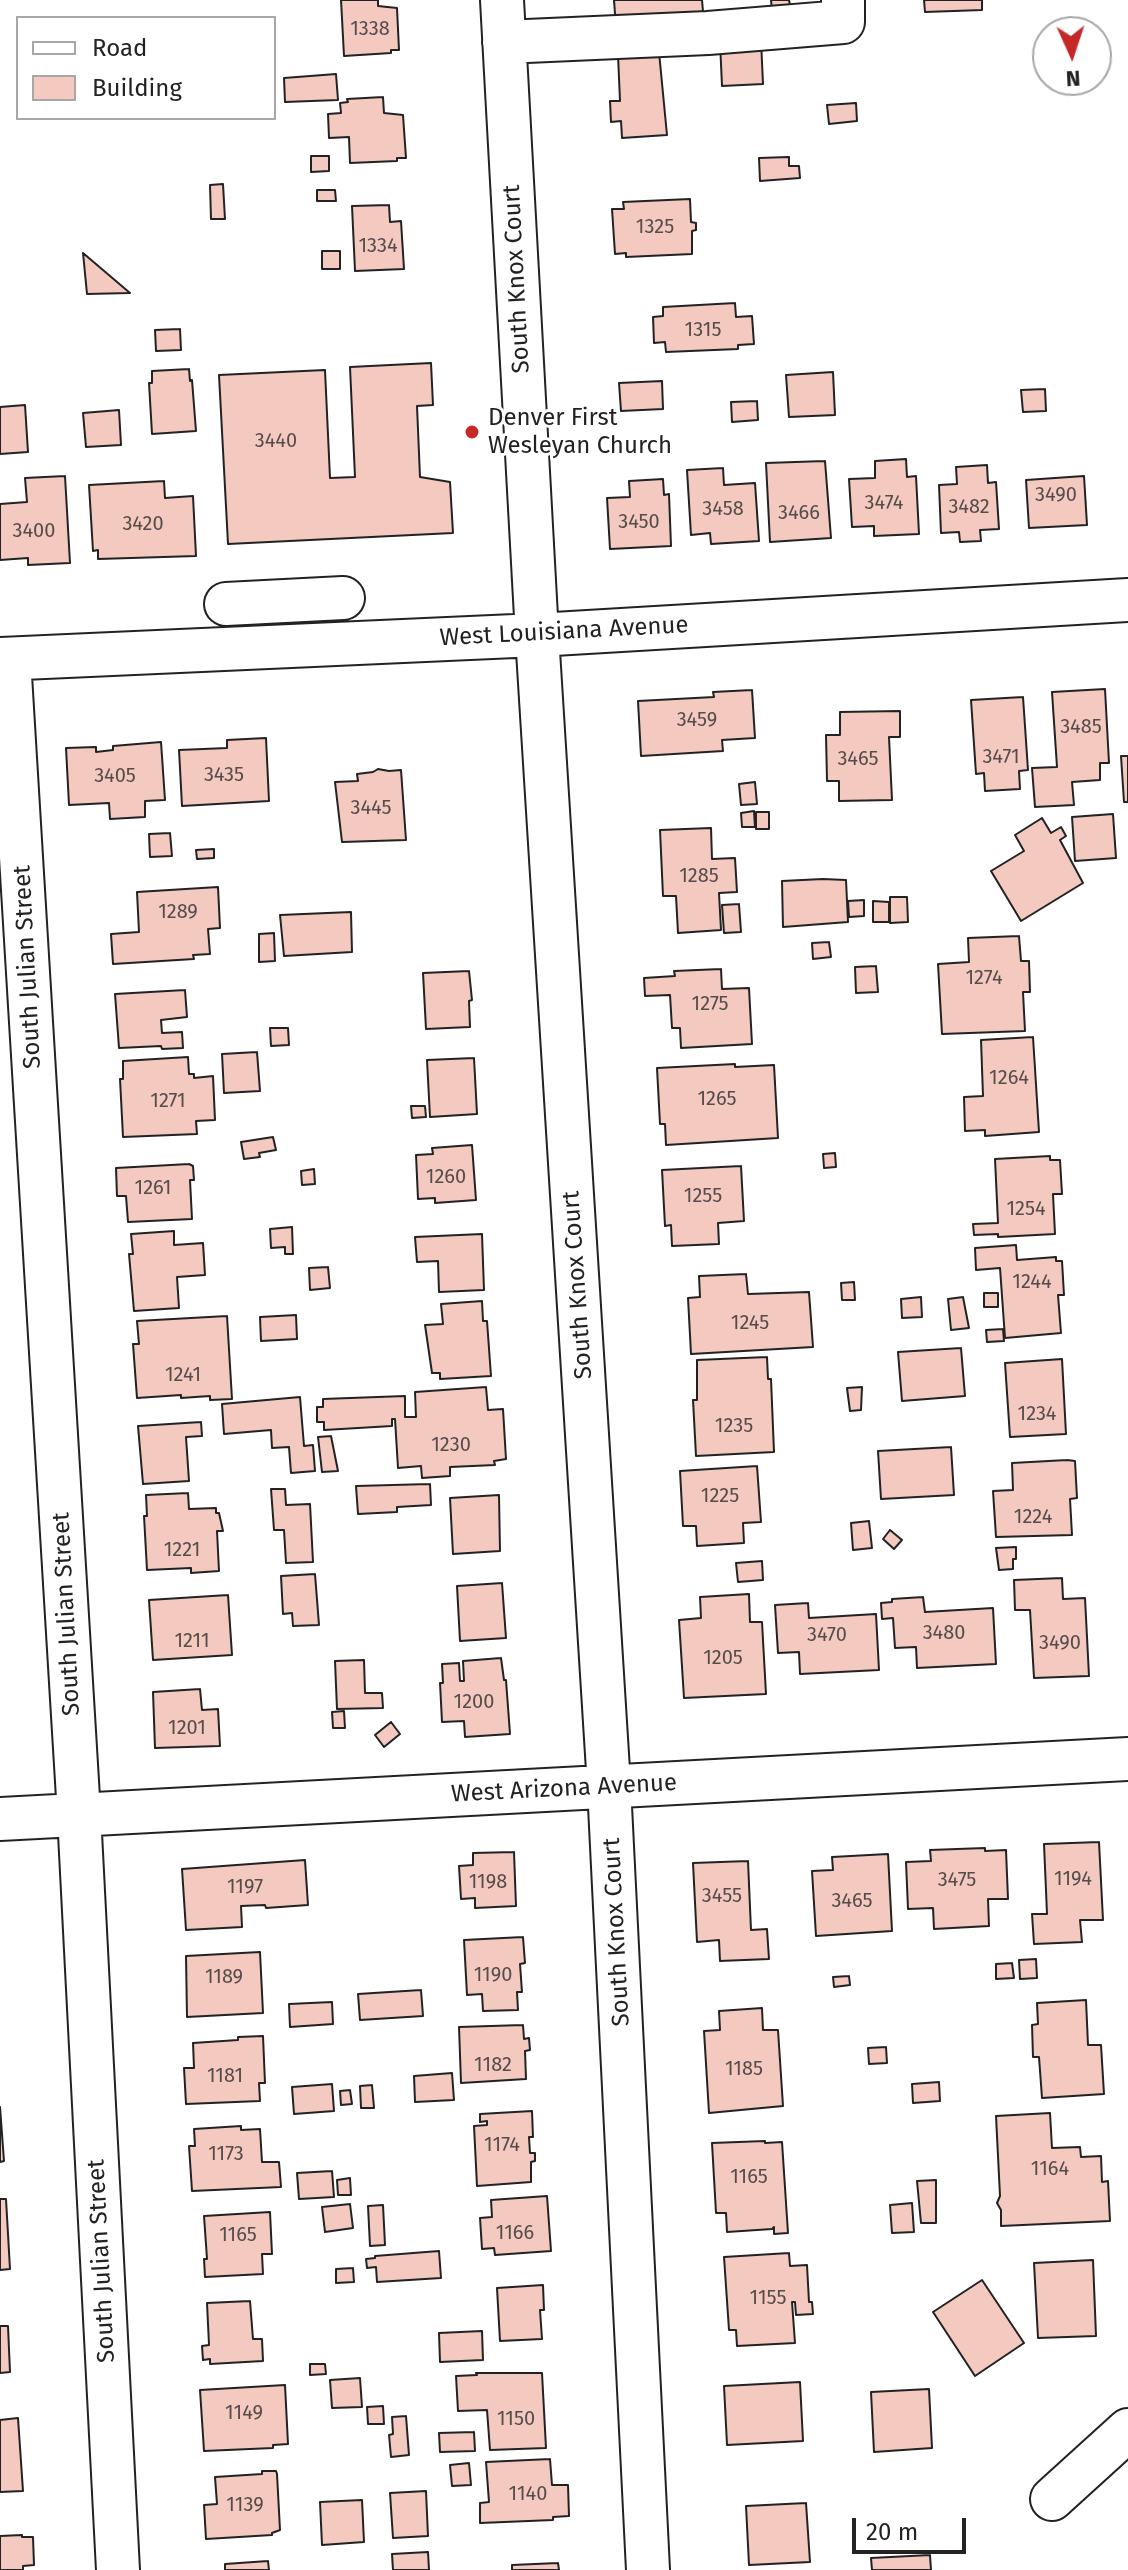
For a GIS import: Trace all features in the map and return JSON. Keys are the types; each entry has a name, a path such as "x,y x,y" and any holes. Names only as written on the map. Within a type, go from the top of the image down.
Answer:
{"street":[{"name":"South Knox Court","path":"502,0 537,635 609,1786 648,2570"},
{"path":"504,42 708,33 843,22 843,0"},
{"path":"226,604 343,598"},
{"name":"West Louisiana Avenue","path":"5,659 537,635 1128,600"},
{"name":"South Julian Street","path":"5,659 79,1814 118,2570"},
{"name":"West Arizona Avenue","path":"0,1819 1128,1759"},
{"path":"1052,2499 1128,2430"}],"building":[{"path":"341,0 378,0 378,6 397,8 399,50 344,56"},
{"path":"614,0 702,0 704,23 616,28"},
{"path":"771,0 789,0 791,10 772,11"},
{"path":"924,0 982,0 982,10 925,12"},
{"path":"761,40 763,84 722,86 720,42"},
{"path":"659,52 667,135 622,138 621,121 611,122 610,101 620,101 618,55"},
{"path":"336,74 338,100 285,102 284,78"},
{"path":"383,97 384,113 403,115 406,158 350,163 349,137 329,138 328,114 341,113 340,103 348,102 347,99"},
{"path":"856,103 857,121 829,124 827,105"},
{"path":"311,156 329,156 329,171 311,172"},
{"path":"789,157 789,166 799,166 800,178 760,181 759,158"},
{"path":"223,184 225,219 211,219 210,185"},
{"path":"317,190 335,190 336,201 317,201"},
{"path":"690,199 691,222 696,223 696,230 692,231 692,254 626,257 626,253 615,254 612,209 624,209 623,202"},
{"path":"389,205 390,222 401,221 404,269 355,271 352,206"},
{"path":"322,251 340,251 340,269 322,269"},
{"path":"83,253 130,293 87,294"},
{"path":"735,303 736,317 752,316 754,344 738,345 738,349 666,352 665,342 654,343 653,317 663,316 663,307"},
{"path":"180,329 181,350 156,351 155,330"},
{"path":"431,363 433,405 417,406 420,477 450,482 453,533 228,544 219,375 325,370 330,478 355,477 350,367"},
{"path":"189,369 196,431 152,434 149,383 152,383 152,371"},
{"path":"833,372 835,415 789,417 786,375"},
{"path":"662,381 663,409 621,411 619,383"},
{"path":"1045,389 1046,411 1023,412 1021,390"},
{"path":"757,401 758,420 732,422 731,402"},
{"path":"25,405 28,452 0,454 0,407"},
{"path":"119,410 121,445 86,447 83,413"},
{"path":"906,459 907,477 916,476 919,534 874,536 874,526 852,527 849,479 875,478 875,461"},
{"path":"825,461 831,538 770,542 766,463"},
{"path":"987,465 988,483 996,482 999,529 980,530 981,541 960,542 959,532 941,533 939,485 957,484 956,467"},
{"path":"723,468 724,485 755,483 759,541 711,544 710,533 691,535 687,470"},
{"path":"65,476 70,563 28,565 28,558 0,560 0,504 27,502 25,478"},
{"path":"1084,476 1087,525 1029,528 1026,480"},
{"path":"663,479 664,495 669,494 671,546 610,549 607,498 630,497 629,481"},
{"path":"164,481 165,498 193,496 196,556 98,559 98,550 93,551 89,485"},
{"path":"1105,689 1109,763 1100,763 1100,780 1072,782 1074,805 1035,807 1032,768 1057,767 1052,692"},
{"path":"752,690 755,738 722,740 723,751 641,756 638,701 714,697 713,692"},
{"path":"1023,697 1028,770 1019,771 1020,789 985,791 984,773 976,774 971,700"},
{"path":"900,711 900,737 889,737 892,800 839,801 839,781 827,781 826,735 840,735 840,712"},
{"path":"266,738 269,801 182,806 179,750 227,748 227,740"},
{"path":"161,742 165,800 145,801 145,817 110,819 109,803 69,805 66,748 96,747 96,752 113,750 113,746"},
{"path":"1121,756 1128,756 1128,802 1124,802"},
{"path":"378,769 401,770 406,840 342,842 335,782 358,781 357,774"},
{"path":"755,782 757,804 741,805 739,784"},
{"path":"754,811 755,827 742,827 741,813"},
{"path":"756,812 769,812 769,829 756,829"},
{"path":"1113,814 1116,858 1075,861 1072,817"},
{"path":"1042,818 1051,833 1061,827 1066,836 1060,840 1083,883 1021,921 991,871 1024,851 1015,835"},
{"path":"711,828 712,859 735,858 737,892 719,893 721,930 678,933 676,896 663,896 660,830"},
{"path":"170,833 172,856 150,857 149,834"},
{"path":"214,849 214,858 197,859 196,850"},
{"path":"846,880 848,922 783,927 782,881"},
{"path":"218,887 220,928 208,929 210,954 193,955 194,959 113,964 111,934 139,932 137,892"},
{"path":"890,897 907,897 908,922 890,923"},
{"path":"864,900 864,916 849,917 848,901"},
{"path":"873,901 889,902 889,922 873,922"},
{"path":"739,904 741,932 724,933 722,905"},
{"path":"351,912 352,952 284,956 280,915"},
{"path":"274,933 275,961 259,962 259,934"},
{"path":"1019,936 1021,961 1029,961 1030,992 1023,992 1025,1031 942,1034 938,964 969,962 968,938"},
{"path":"829,942 831,957 813,959 812,943"},
{"path":"876,966 878,992 856,993 855,967"},
{"path":"721,969 722,989 749,988 752,1044 681,1048 680,1028 672,1028 670,995 645,996 644,978 675,976 674,971"},
{"path":"469,971 472,1000 469,1001 470,1027 426,1029 423,973"},
{"path":"185,990 187,1017 161,1020 162,1033 182,1032 183,1048 119,1048 115,994"},
{"path":"270,1028 288,1028 289,1045 271,1046"},
{"path":"1033,1037 1039,1132 985,1136 985,1130 965,1131 964,1097 983,1096 981,1040"},
{"path":"257,1052 260,1091 224,1093 222,1054"},
{"path":"188,1057 189,1074 194,1074 194,1078 213,1076 215,1120 196,1121 197,1134 123,1137 120,1079 123,1079 123,1061"},
{"path":"474,1058 477,1114 430,1117 427,1060"},
{"path":"735,1064 735,1067 774,1065 778,1138 666,1145 665,1124 660,1124 657,1068"},
{"path":"411,1106 425,1106 426,1117 412,1118"},
{"path":"273,1137 276,1150 259,1153 260,1157 244,1159 241,1142"},
{"path":"472,1145 476,1200 435,1203 435,1198 418,1199 416,1155 433,1154 432,1148"},
{"path":"835,1153 836,1167 824,1168 823,1154"},
{"path":"1050,1156 1050,1160 1060,1160 1062,1194 1053,1194 1055,1234 974,1235 973,1224 998,1223 995,1159"},
{"path":"193,1166 194,1180 190,1180 192,1219 128,1222 126,1196 117,1196 116,1168"},
{"path":"741,1166 744,1221 718,1223 719,1244 672,1246 671,1225 665,1226 662,1170"},
{"path":"314,1169 315,1184 302,1185 301,1171"},
{"path":"292,1227 293,1254 285,1254 285,1247 271,1248 270,1229"},
{"path":"174,1231 174,1245 203,1243 205,1275 177,1277 179,1308 134,1311 129,1254 133,1254 131,1234"},
{"path":"482,1234 484,1290 439,1292 438,1261 417,1262 415,1237"},
{"path":"1016,1245 1017,1260 1056,1257 1056,1261 1062,1261 1064,1295 1058,1295 1061,1333 1005,1338 1000,1268 976,1270 975,1248"},
{"path":"328,1267 330,1288 310,1290 309,1268"},
{"path":"746,1274 748,1294 809,1292 813,1347 691,1354 688,1298 700,1297 699,1276"},
{"path":"854,1282 855,1300 842,1300 841,1283"},
{"path":"984,1293 998,1293 998,1307 984,1307"},
{"path":"921,1297 922,1317 902,1318 901,1299"},
{"path":"963,1297 969,1328 951,1330 948,1299"},
{"path":"482,1301 483,1321 487,1321 491,1376 440,1379 440,1373 432,1373 425,1325 443,1324 441,1304"},
{"path":"296,1315 297,1339 261,1341 260,1317"},
{"path":"227,1316 232,1399 210,1400 210,1396 181,1398 181,1395 137,1398 133,1344 139,1344 137,1321"},
{"path":"1003,1329 1004,1341 987,1342 986,1330"},
{"path":"961,1348 965,1396 902,1401 898,1352"},
{"path":"767,1357 774,1452 696,1456 693,1400 697,1400 697,1360"},
{"path":"1062,1359 1066,1434 1010,1437 1005,1363"},
{"path":"486,1387 488,1410 503,1409 506,1459 494,1461 495,1465 450,1467 450,1476 422,1478 421,1466 398,1468 395,1419 392,1419 392,1426 324,1430 324,1422 317,1422 317,1407 323,1407 323,1399 405,1396 405,1417 416,1417 415,1392"},
{"path":"862,1387 861,1410 850,1411 847,1388"},
{"path":"300,1397 304,1446 313,1445 315,1471 291,1473 289,1447 272,1448 271,1430 224,1434 222,1404"},
{"path":"201,1422 202,1436 186,1437 189,1481 143,1484 138,1426"},
{"path":"331,1436 338,1471 322,1472 318,1437"},
{"path":"951,1447 954,1495 881,1499 878,1451"},
{"path":"1075,1461 1077,1498 1070,1499 1072,1535 996,1537 993,1491 1013,1490 1012,1463"},
{"path":"757,1466 761,1522 743,1523 744,1543 697,1546 696,1526 683,1526 680,1471"},
{"path":"430,1484 431,1505 397,1507 397,1512 358,1514 356,1486"},
{"path":"271,1489 285,1489 286,1505 310,1504 313,1562 286,1563 284,1530 274,1530"},
{"path":"188,1493 189,1509 216,1508 216,1513 219,1513 223,1531 217,1531 219,1571 191,1573 191,1568 147,1570 146,1495"},
{"path":"499,1495 500,1551 453,1554 450,1498"},
{"path":"869,1521 872,1548 853,1550 851,1523"},
{"path":"890,1530 902,1540 894,1549 883,1539"},
{"path":"1016,1547 1013,1569 999,1570 996,1548"},
{"path":"762,1561 763,1580 738,1582 736,1563"},
{"path":"315,1574 319,1625 293,1626 292,1613 283,1614 281,1576"},
{"path":"1062,1578 1063,1599 1085,1598 1089,1676 1034,1678 1030,1610 1015,1610 1014,1580"},
{"path":"502,1583 506,1638 460,1641 457,1586"},
{"path":"749,1594 750,1622 762,1622 766,1694 684,1698 679,1620 701,1618 700,1597"},
{"path":"228,1595 232,1655 153,1660 149,1600"},
{"path":"923,1597 925,1612 993,1608 996,1664 917,1668 916,1647 895,1648 893,1618 882,1619 881,1603 892,1602 892,1599"},
{"path":"808,1603 809,1618 876,1614 879,1670 800,1674 799,1652 778,1653 775,1605"},
{"path":"501,1658 510,1734 465,1737 464,1721 442,1722 442,1664 459,1663 460,1681 464,1681 463,1661"},
{"path":"364,1660 365,1693 382,1693 383,1708 337,1709 335,1661"},
{"path":"200,1689 202,1710 218,1709 220,1746 155,1748 153,1692"},
{"path":"344,1711 345,1728 333,1728 332,1712"},
{"path":"391,1722 400,1734 384,1747 375,1735"},
{"path":"1099,1842 1103,1920 1080,1920 1082,1942 1034,1944 1032,1914 1047,1914 1044,1844"},
{"path":"985,1848 985,1851 1006,1850 1008,1899 988,1899 989,1926 934,1929 933,1908 908,1909 906,1862 931,1861 930,1850"},
{"path":"514,1852 516,1906 475,1908 475,1898 461,1899 459,1866 473,1865 473,1853"},
{"path":"888,1854 892,1931 816,1936 812,1871 833,1870 832,1857"},
{"path":"305,1860 308,1905 241,1906 242,1927 186,1930 182,1869"},
{"path":"748,1861 751,1930 767,1929 769,1959 720,1961 719,1940 697,1942 693,1863"},
{"path":"523,1937 525,1963 520,1964 522,1992 517,1992 518,2010 483,2011 482,1994 467,1995 464,1940"},
{"path":"260,1952 263,2013 187,2017 186,1956"},
{"path":"1036,1959 1037,1978 1020,1979 1019,1960"},
{"path":"1012,1963 1014,1978 996,1979 996,1964"},
{"path":"849,1976 850,1985 834,1987 833,1977"},
{"path":"421,1990 423,2016 360,2020 358,1994"},
{"path":"1086,2000 1088,2045 1101,2045 1104,2094 1042,2098 1039,2057 1033,2057 1032,2025 1038,2024 1037,2003"},
{"path":"332,2002 333,2024 290,2027 289,2004"},
{"path":"762,2008 763,2030 778,2030 783,2106 709,2113 704,2031 720,2030 719,2011"},
{"path":"523,2025 524,2039 529,2038 530,2050 525,2051 526,2079 461,2083 459,2027"},
{"path":"263,2036 265,2083 259,2083 260,2101 186,2104 184,2068 194,2068 193,2043"},
{"path":"886,2047 887,2063 869,2064 868,2048"},
{"path":"452,2073 454,2100 415,2102 414,2076"},
{"path":"939,2082 940,2101 913,2103 912,2084"},
{"path":"332,2084 334,2111 294,2114 292,2087"},
{"path":"372,2085 374,2108 361,2108 360,2086"},
{"path":"350,2090 352,2104 341,2105 340,2091"},
{"path":"0,2107 4,2161 0,2162"},
{"path":"532,2111 533,2137 529,2137 530,2153 535,2153 535,2161 531,2162 531,2182 477,2186 474,2126 487,2125 487,2121 480,2122 480,2114"},
{"path":"1050,2113 1052,2148 1080,2147 1081,2157 1101,2156 1102,2182 1108,2181 1110,2221 1001,2226 1001,2210 997,2203 1000,2196 996,2116"},
{"path":"241,2126 241,2130 260,2129 262,2162 279,2162 281,2187 192,2191 189,2146 195,2146 194,2129"},
{"path":"782,2142 788,2233 774,2234 774,2227 727,2232 726,2213 716,2213 712,2143"},
{"path":"332,2171 334,2197 299,2199 297,2173"},
{"path":"350,2178 351,2195 338,2195 337,2180"},
{"path":"936,2180 936,2223 921,2223 917,2181"},
{"path":"547,2196 551,2251 495,2255 494,2248 482,2249 480,2218 492,2217 491,2200"},
{"path":"0,2199 6,2199 10,2269 0,2270"},
{"path":"912,2203 914,2232 892,2233 890,2205"},
{"path":"350,2204 353,2228 325,2232 322,2207"},
{"path":"383,2205 385,2245 370,2246 368,2206"},
{"path":"270,2212 272,2254 262,2254 263,2274 205,2277 204,2216"},
{"path":"439,2251 441,2278 377,2282 376,2267 367,2268 366,2259 375,2256"},
{"path":"789,2253 790,2266 807,2265 809,2302 812,2302 813,2314 796,2315 795,2302 792,2302 795,2343 737,2346 736,2330 729,2330 724,2257"},
{"path":"1093,2260 1096,2336 1038,2338 1034,2263"},
{"path":"353,2268 354,2282 336,2283 336,2269"},
{"path":"982,2280 1024,2343 975,2376 933,2312"},
{"path":"543,2285 544,2310 540,2310 542,2339 500,2341 497,2288"},
{"path":"250,2301 253,2339 262,2339 263,2361 210,2364 210,2359 203,2360 202,2346 209,2345 207,2303"},
{"path":"0,2326 8,2326 10,2372 0,2373"},
{"path":"482,2331 483,2360 440,2362 439,2333"},
{"path":"310,2364 325,2364 326,2374 310,2375"},
{"path":"542,2373 546,2448 490,2450 487,2410 458,2411 456,2376"},
{"path":"360,2378 362,2407 332,2408 330,2380"},
{"path":"800,2382 803,2441 727,2445 724,2386"},
{"path":"285,2385 288,2444 273,2445 273,2448 204,2451 200,2390"},
{"path":"929,2389 932,2448 874,2452 871,2392"},
{"path":"383,2406 384,2424 368,2424 367,2407"},
{"path":"406,2416 409,2455 391,2457 389,2435 393,2434 392,2417"},
{"path":"18,2418 23,2491 0,2492 0,2420"},
{"path":"474,2432 475,2451 440,2452 439,2433"},
{"path":"550,2459 552,2485 568,2485 569,2516 553,2517 553,2520 480,2523 480,2503 489,2502 486,2462"},
{"path":"469,2463 471,2485 452,2486 450,2465"},
{"path":"262,2471 276,2471 277,2474 280,2530 272,2535 206,2539 204,2505 217,2504 215,2477 262,2474"},
{"path":"426,2491 428,2536 393,2538 390,2493"},
{"path":"362,2500 364,2542 322,2545 320,2502"},
{"path":"806,2503 810,2562 749,2565 746,2506"},
{"path":"0,2536 33,2537 34,2565 23,2566 23,2570 0,2570"},
{"path":"428,2552 429,2570 393,2570 392,2554"},
{"path":"930,2555 931,2570 872,2570 871,2558"},
{"path":"268,2561 269,2570 225,2570 225,2564"},
{"path":"558,2563 559,2570 512,2570 512,2565"}],"place":[{"name":"Denver First Wesleyan Church","path":"472,432"}]}
